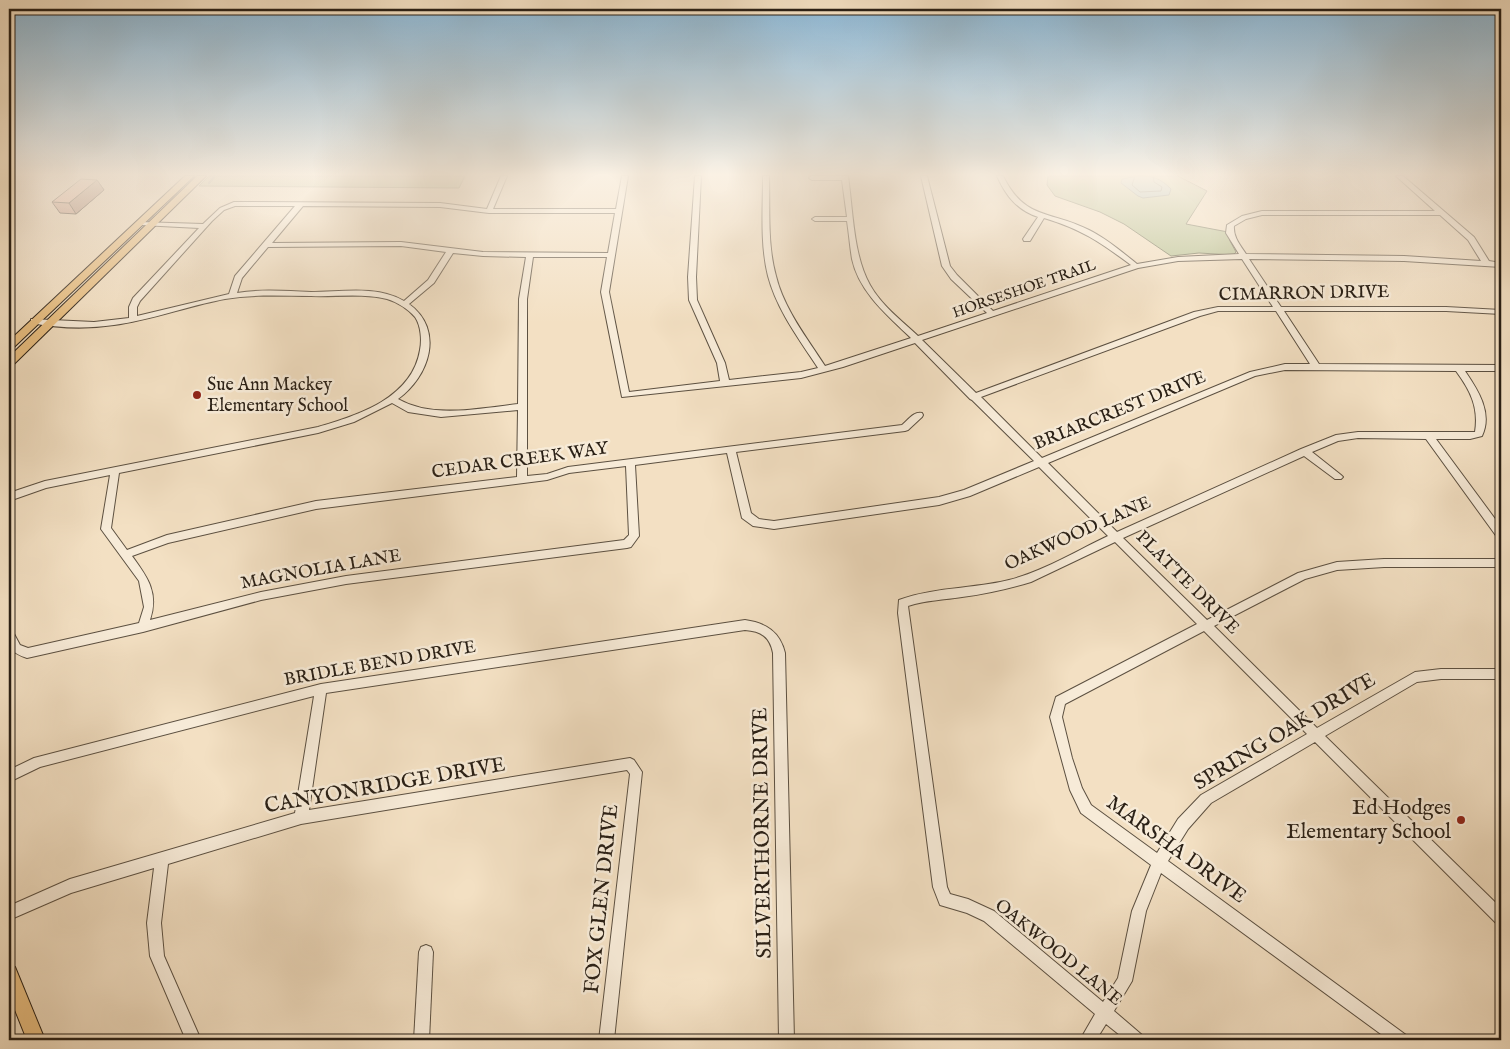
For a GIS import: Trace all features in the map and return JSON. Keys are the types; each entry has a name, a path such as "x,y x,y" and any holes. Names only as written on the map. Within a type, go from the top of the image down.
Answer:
{"main road":[{"path":"9,346 145,225"},
{"path":"9,363 146,225"},
{"path":"9,973 36,1040"}],"street":[{"path":"133,319 133,307 136,300 205,225"},
{"path":"232,296 238,278 283,225"},
{"path":"266,245 401,244 483,254 612,255 617,225"},
{"path":"695,225 692,278 693,300 721,363 725,384"},
{"path":"768,225 769,261 782,302 823,369"},
{"name":"PLATTE DRIVE","path":"852,225 856,261 866,287 1038,462 1501,918"},
{"path":"936,225 946,266 954,277 992,314"},
{"path":"1027,239 1036,225"},
{"path":"1068,225 1086,231 1136,266"},
{"path":"1231,225 1230,233 1232,238 1316,367"},
{"path":"1455,225 1471,239 1486,263"},
{"path":"404,304 434,281 450,251"},
{"path":"522,480 523,299 530,254"},
{"name":"HORSESHOE TRAIL","path":"612,255 606,292 626,395 801,375 916,340 1136,266 1186,257 1402,258 1501,265"},
{"path":"9,498 45,485 318,430 353,420 392,399 403,390 417,373 425,357 425,339 422,323 415,312 404,304 378,296 360,294 264,293 232,296 133,319 90,325 34,322"},
{"name":"CIMARRON DRIVE","path":"973,397 1197,314 1218,309 1446,309 1501,312"},
{"name":"BRIARCREST DRIVE","path":"731,449 746,515 756,523 774,525 938,501 967,492 1253,374 1285,368 1316,367 1501,368"},
{"name":"OAKWOOD LANE","path":"1137,1040 989,916 968,906 945,900 940,887 903,603 1013,584 1336,438 1358,435 1429,436 1479,434 1480,401 1476,391 1459,368"},
{"path":"392,399 408,409 433,413 522,407"},
{"name":"CEDAR CREEK WAY","path":"125,555 167,539 316,504 547,477 568,470 905,428 919,415"},
{"path":"1429,436 1501,534"},
{"path":"1304,451 1338,477"},
{"name":"MAGNOLIA LANE","path":"9,635 16,648 27,653 143,627 261,596 346,580 628,544 634,536 630,462"},
{"path":"115,471 106,530 144,580 149,607 143,627"},
{"name":"MARSHA DRIVE","path":"1401,1040 1086,809 1074,782 1056,717 1060,701 1302,576 1337,566 1384,563 1501,563"},
{"name":"BRIDLE BEND DRIVE","path":"9,776 38,762 322,688 745,624 765,630"},
{"name":"SILVERTHORNE DRIVE","path":"765,630 773,636 778,644 779,654 787,1040"},
{"name":"SPRING OAK DRIVE","path":"1087,1040 1125,981 1140,911 1159,862 1183,824 1206,799 1415,677 1441,674 1501,674"},
{"path":"300,818 322,688"},
{"name":"CANYONRIDGE DRIVE","path":"9,913 70,886 300,818 630,764"},
{"name":"FOX GLEN DRIVE","path":"607,1040 636,772 630,764"},
{"path":"162,859 154,923 157,956 194,1040"},
{"path":"421,1040 426,952"}],"green space":[{"path":"1125,225 1191,225 1228,232 1236,252 1233,255 1199,253 1171,256"}],"place":[{"name":"Sue Ann Mackey Elementary School","path":"197,395"},
{"name":"Ed Hodges Elementary School","path":"1461,820"}]}
